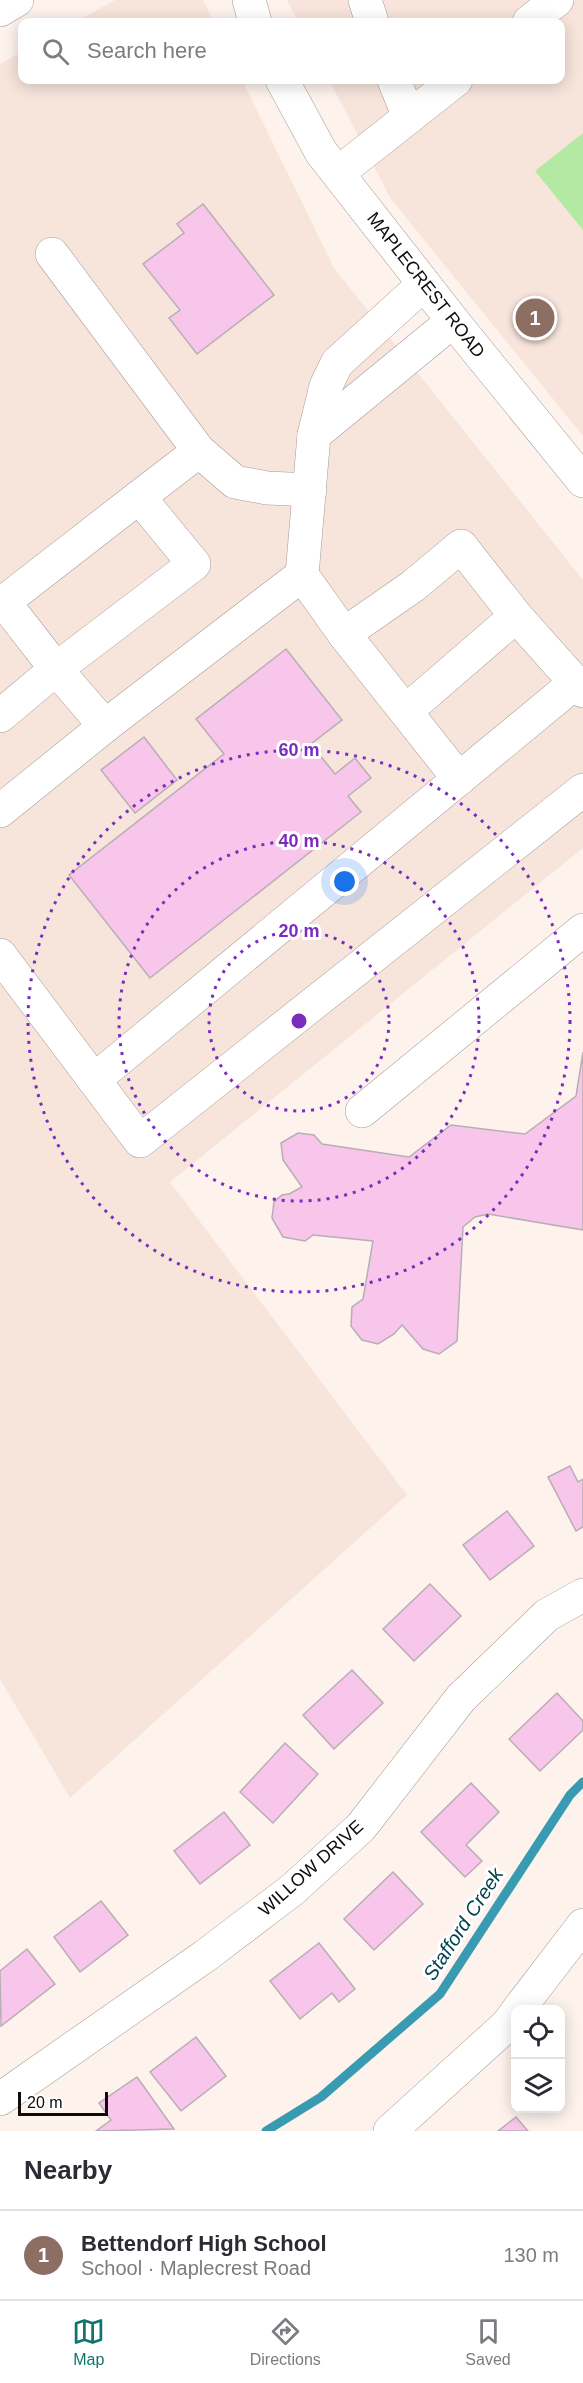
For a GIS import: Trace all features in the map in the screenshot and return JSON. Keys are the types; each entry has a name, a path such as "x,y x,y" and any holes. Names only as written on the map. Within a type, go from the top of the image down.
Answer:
{"street":[{"path":"0,10 17,0"},
{"path":"249,0 254,18"},
{"path":"365,0 371,18"},
{"path":"534,18 557,0"},
{"name":"MAPLECREST ROAD","path":"284,84 321,152 453,321 583,481"},
{"path":"396,84 409,117"},
{"path":"338,173 451,84"},
{"path":"52,254 198,451 235,482 267,488 310,490"},
{"path":"424,284 337,363 326,386 314,435 302,575 344,634 459,779"},
{"path":"314,435 453,321"},
{"path":"105,726 2,604 198,451"},
{"path":"0,716 56,669 194,564 139,497"},
{"path":"94,1080 459,779 579,687 516,616 461,546 413,586 344,634"},
{"path":"0,811 105,726 302,575"},
{"path":"406,711 516,616"},
{"path":"0,954 140,1141 583,790"},
{"path":"362,1111 583,930"},
{"name":"WILLOW DRIVE","path":"0,2099 205,1956 292,1890 361,1827 461,1698 547,1615 583,1595"},
{"path":"522,2005 583,1924"},
{"path":"390,2131 511,2020"}],"shaded area":[{"path":"115,0 203,0 212,18 82,18"},
{"path":"287,0 583,0 583,436 391,199 331,84 565,84 565,18 296,18"},
{"path":"18,54 18,84 244,84 334,268 583,580 583,848 170,1182 407,1495 70,1798 0,1679 0,64"}],"green space":[{"path":"583,133 583,230 535,171"}],"building":[{"path":"203,204 274,295 197,354 169,318 180,310 143,264 184,233 177,224"},
{"path":"286,649 342,720 311,744 335,774 355,758 371,778 348,796 361,812 150,978 69,875 224,754 196,719"},
{"path":"144,737 177,780 135,813 101,770"},
{"path":"583,1052 583,1230 488,1214 475,1217 463,1227 457,1341 439,1354 423,1349 402,1325 394,1334 378,1344 362,1340 351,1326 352,1307 363,1299 373,1241 313,1235 305,1241 283,1237 272,1218 274,1202 282,1195 302,1187 283,1160 281,1143 298,1133 314,1135 322,1144 409,1157 451,1125 525,1134 576,1096"},
{"path":"570,1466 578,1482 583,1479 583,1527 576,1531 548,1477"},
{"path":"507,1511 534,1546 490,1580 463,1545"},
{"path":"430,1584 461,1616 414,1661 383,1629"},
{"path":"352,1670 383,1703 334,1749 303,1715"},
{"path":"557,1693 583,1721 583,1730 540,1771 509,1739"},
{"path":"285,1743 318,1774 273,1823 240,1792"},
{"path":"471,1783 499,1812 466,1845 482,1861 465,1877 421,1832"},
{"path":"224,1812 250,1845 200,1884 174,1851"},
{"path":"393,1872 423,1904 374,1950 344,1919"},
{"path":"101,1901 128,1935 80,1972 54,1937"},
{"path":"319,1943 355,1989 339,2002 332,1993 300,2019 270,1981"},
{"path":"27,1949 55,1984 1,2026 0,1971"},
{"path":"196,2037 226,2076 181,2111 150,2072"},
{"path":"137,2077 174,2129 96,2131 111,2120 99,2103"},
{"path":"516,2117 528,2131 498,2131"}],"waterway":[{"name":"Stafford Creek","path":"266,2131 321,2097 440,1994 570,1795 583,1782"}],"place":[{"name":"Bettendorf High School","path":"535,318"}]}
